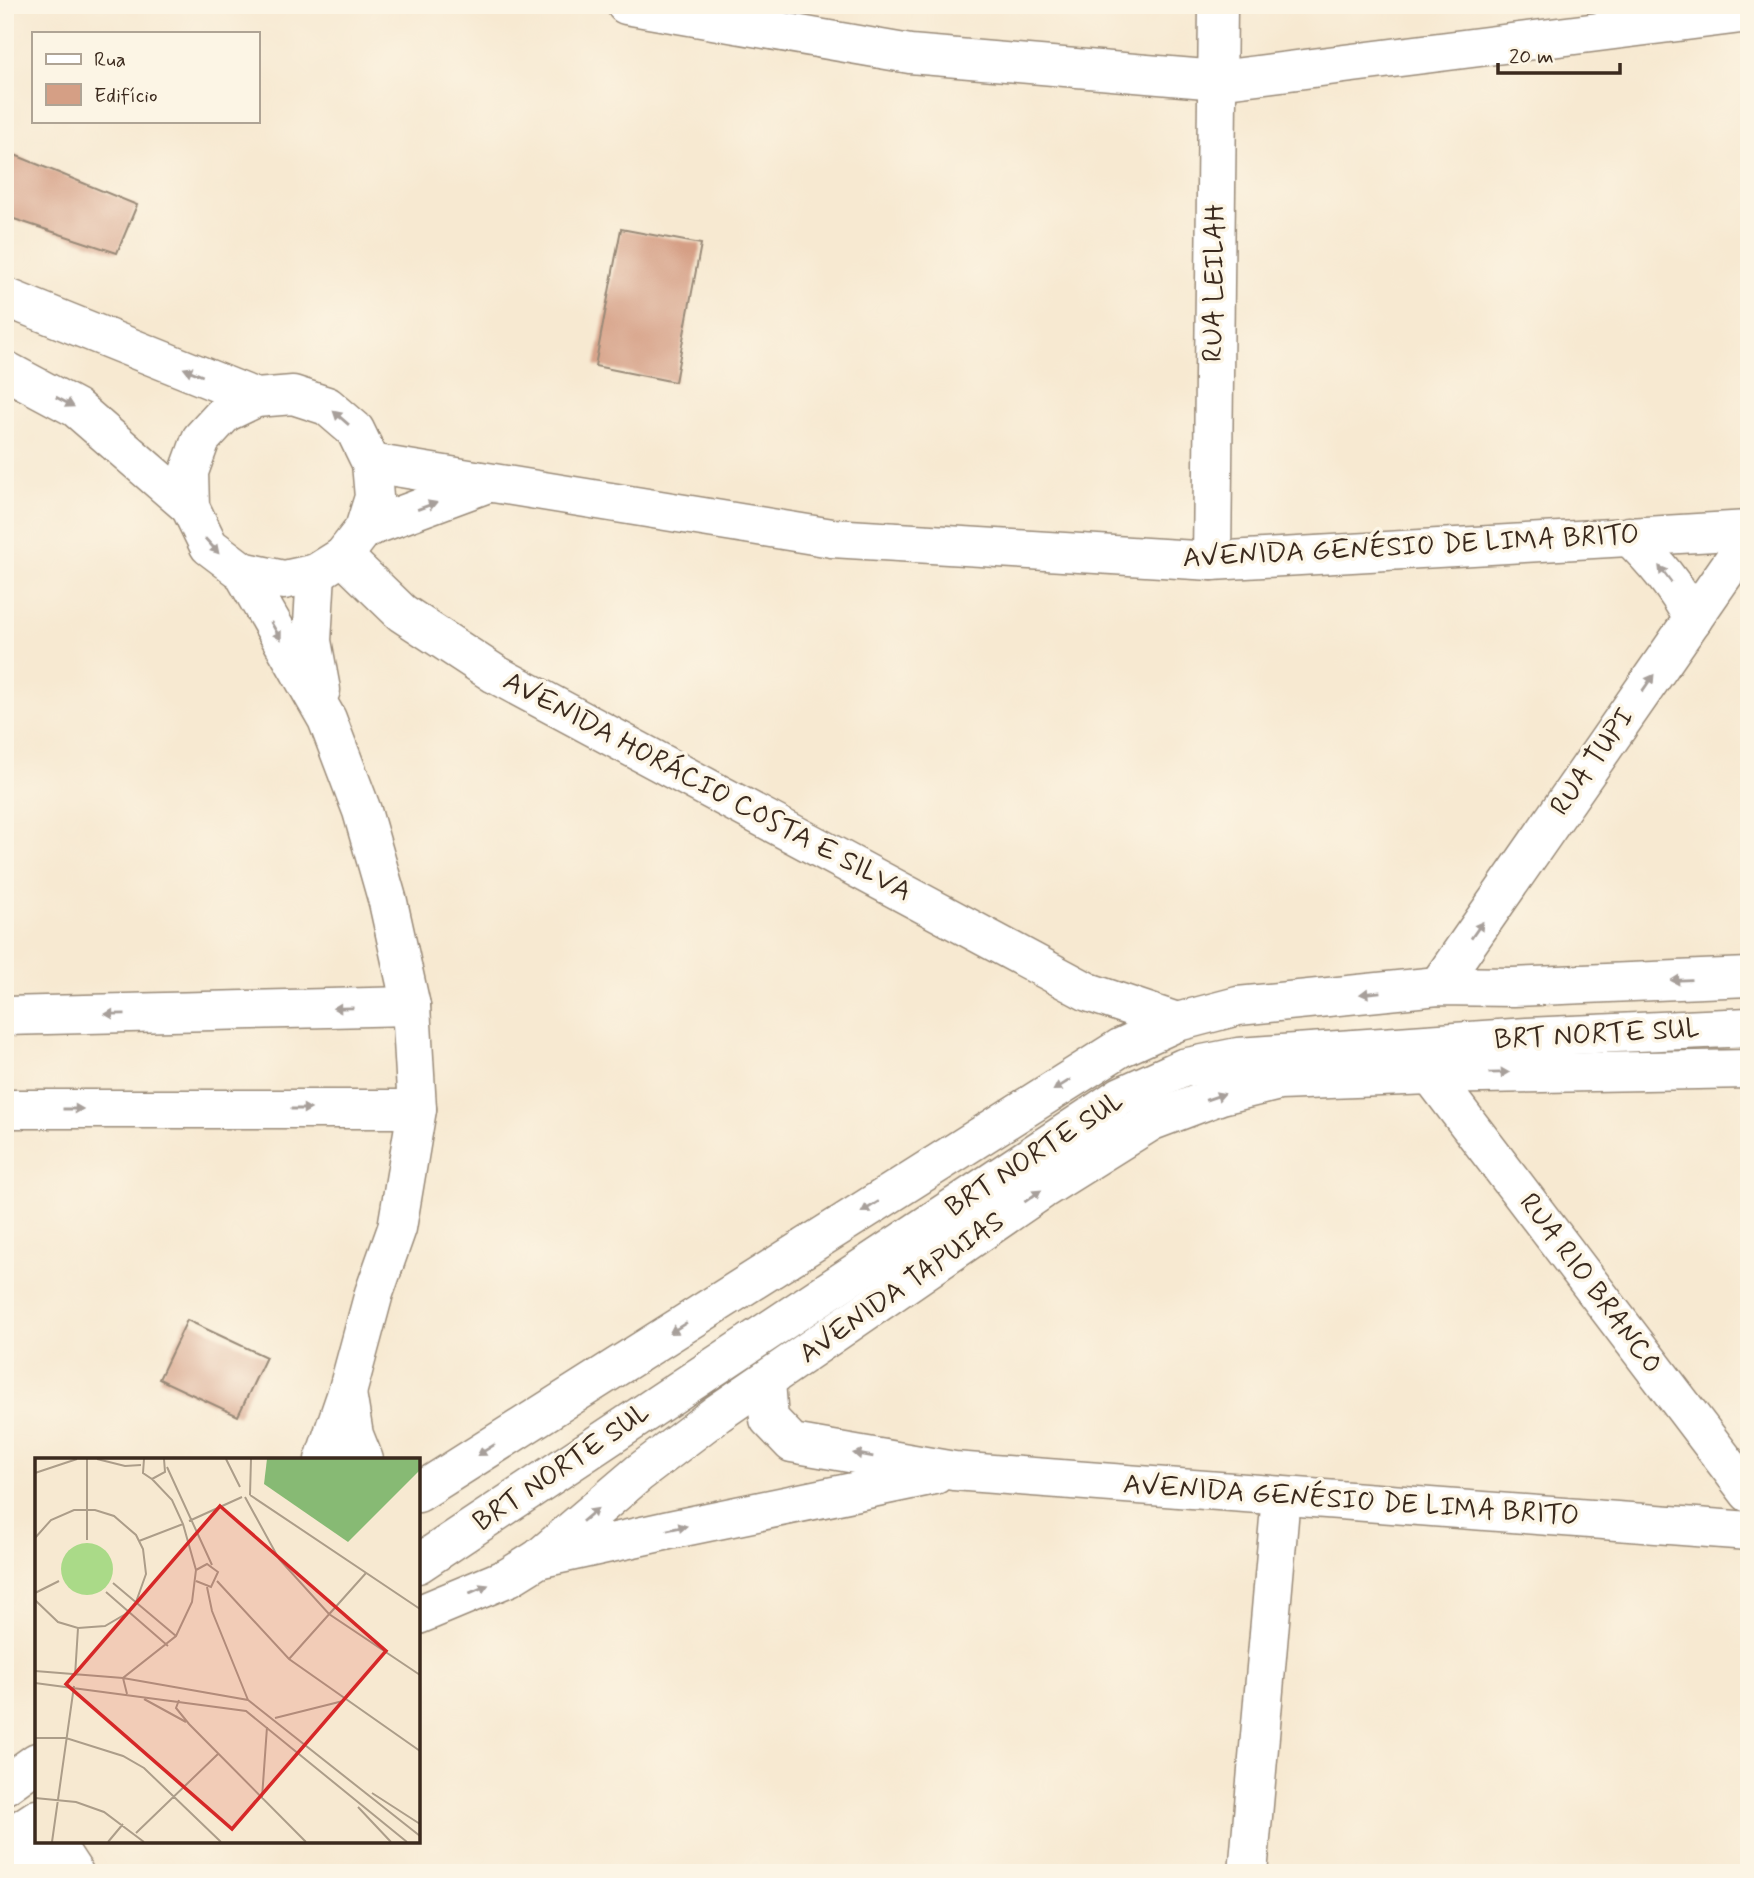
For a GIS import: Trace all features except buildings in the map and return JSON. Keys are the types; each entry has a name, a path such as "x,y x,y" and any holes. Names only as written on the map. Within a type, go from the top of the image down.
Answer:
{"street":[{"path":"626,5 910,54 1217,80 1749,13"},
{"name":"RUA LEILAH","path":"1212,561 1218,5"},
{"path":"5,296 256,398"},
{"path":"5,370 76,408 190,507 209,546 242,571 327,719"},
{"path":"190,507 189,472 201,439 225,413 256,398 293,395 327,406 355,430 371,463 374,497 341,552 312,641 327,719 366,824 388,902 411,1006 417,1110 397,1228 374,1293 347,1393 325,1458"},
{"name":"AVENIDA GENÉSIO DE LIMA BRITO","path":"371,463 832,538 1212,561 1749,530"},
{"name":"AVENIDA GENÉSIO DE LIMA BRITO","path":"341,552 489,482"},
{"path":"1629,536 1660,567 1683,599 1693,619"},
{"name":"RUA TUPI","path":"1438,986 1749,538"},
{"path":"242,571 284,580 341,552"},
{"name":"AVENIDA HORÁCIO COSTA E SILVA","path":"341,552 402,613 495,674 1088,992 1177,1022"},
{"path":"420,1492 1120,1048 1177,1022 1238,1006 1438,986 1513,987 1749,977"},
{"path":"1088,992 1120,1048"},
{"path":"5,1016 411,1006"},
{"name":"BRT NORTE SUL","path":"420,1563 1121,1096 1184,1068 1238,1057 1527,1037 1749,1027"},
{"path":"1431,1075 1749,1069"},
{"name":"AVENIDA TAPUIAS","path":"420,1614 509,1577 538,1559 639,1474 718,1413 1042,1190 1152,1121 1221,1095 1279,1081 1431,1075"},
{"name":"RUA RIO BRANCO","path":"1431,1075 1749,1493"},
{"path":"5,1109 417,1110"},
{"name":"AVENIDA GENÉSIO DE LIMA BRITO","path":"766,1382 769,1419 792,1443 954,1471 1749,1531"},
{"path":"347,1393 354,1435 363,1458"},
{"name":"AVENIDA GENÉSIO DE LIMA BRITO","path":"538,1559 954,1471"},
{"path":"1248,1873 1281,1496"},
{"path":"5,1840 35,1842"},
{"path":"14,1873 57,1844"}]}
